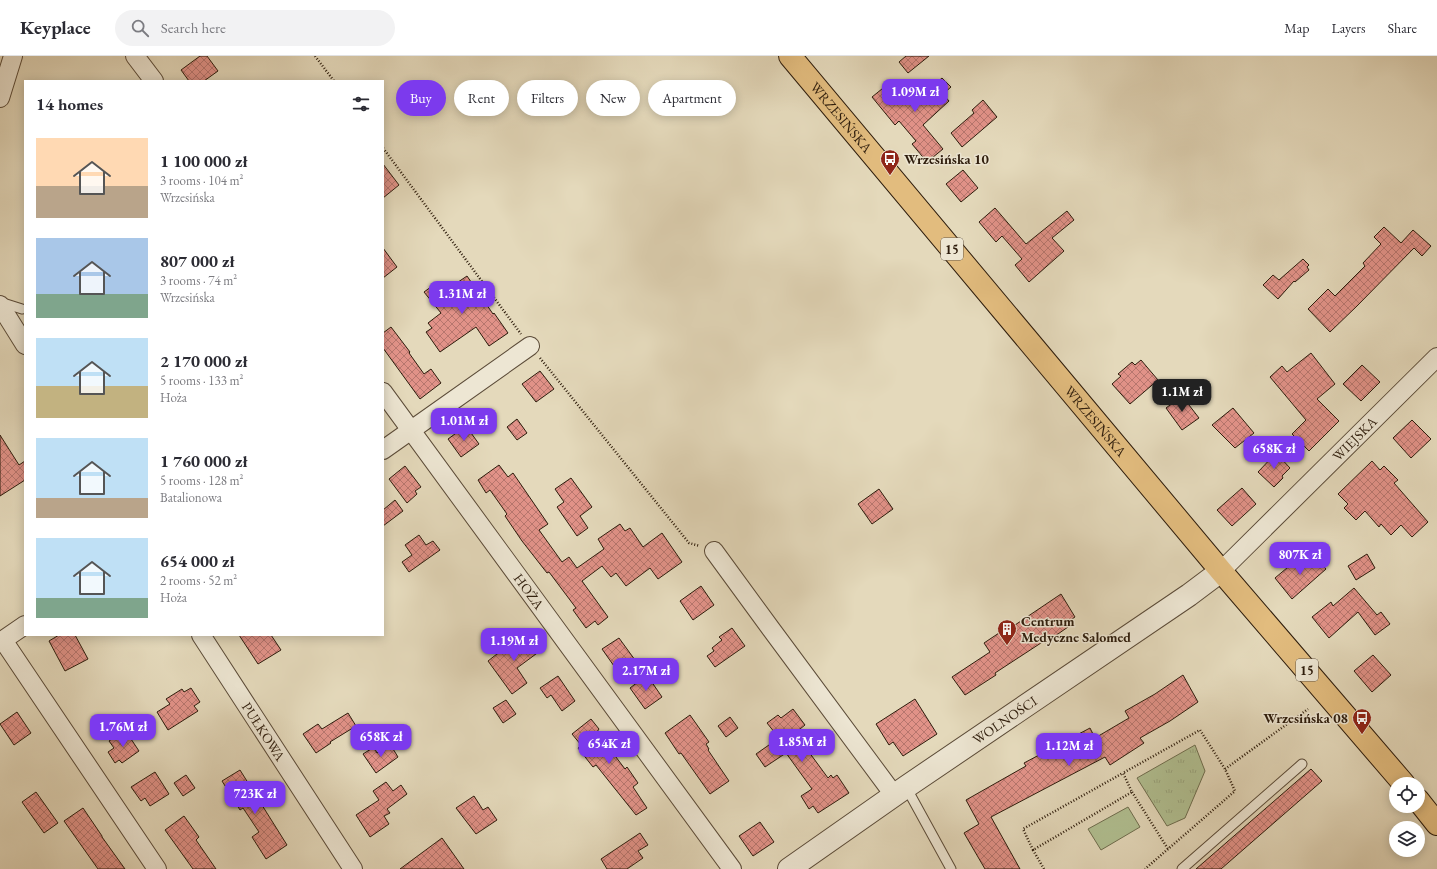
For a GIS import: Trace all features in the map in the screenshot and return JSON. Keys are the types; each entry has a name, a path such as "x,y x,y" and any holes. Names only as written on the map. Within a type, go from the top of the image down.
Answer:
{"main road":[{"name":"WRZESIŃSKA","path":"790,56 1221,571 1398,777"}],"street":[{"path":"0,98 13,56"},
{"path":"135,56 153,80"},
{"path":"0,304 24,343"},
{"path":"384,449 530,346"},
{"name":"WIEJSKA","path":"1221,571 1437,357"},
{"name":"HOŻA","path":"384,393 732,869"},
{"path":"714,551 775,636 900,791"},
{"name":"WOLNOŚCI","path":"789,869 900,791 1189,595 1221,571"},
{"path":"24,626 3,640 157,869"},
{"name":"PUŁKOWA","path":"202,636 353,869"}],"lane":[{"path":"0,304 22,309"},
{"path":"1182,869 1302,764"},
{"path":"900,791 951,869"}],"path":[{"path":"315,56 333,80"},
{"path":"1225,769 1308,709"},
{"path":"1044,869 1032,850 1023,829 1200,730 1225,769 1235,791 1145,869"},
{"path":"1123,774 1132,792 1168,849"},
{"path":"1032,850 1132,792"}],"green space":[{"path":"1195,745 1205,771 1185,818 1167,826 1137,778"},
{"path":"1128,807 1140,827 1101,850 1088,829"}],"building":[{"path":"200,56 207,56 218,71 205,80 188,80 181,70"},
{"path":"906,56 929,56 908,73 899,62"},
{"path":"942,78 951,87 943,94 949,101 923,125 943,149 927,162 912,144 916,141 899,121 895,125 872,97 893,80 912,104"},
{"path":"983,100 997,117 962,147 951,133 974,113 972,110"},
{"path":"384,165 399,185 384,197"},
{"path":"963,170 978,188 961,202 946,184"},
{"path":"995,208 1026,244 1067,211 1074,220 1052,238 1064,251 1029,282 1015,265 1022,259 1002,236 996,242 979,222"},
{"path":"1384,227 1401,243 1413,230 1431,246 1422,256 1414,248 1330,332 1308,309 1328,289 1335,296 1365,266 1363,263 1381,244 1374,237"},
{"path":"384,249 397,267 384,277"},
{"path":"1303,259 1309,265 1307,267 1309,270 1295,282 1294,281 1278,299 1263,285 1273,275 1279,280"},
{"path":"467,276 508,333 489,346 476,327 440,352 426,332 432,328 428,323 441,313 424,292 435,284 442,293"},
{"path":"391,327 424,374 431,369 441,383 420,399 384,349 384,332"},
{"path":"1311,353 1335,384 1317,399 1339,421 1309,451 1292,434 1306,420 1270,377 1282,366 1287,372"},
{"path":"1141,360 1158,380 1130,404 1112,384 1121,376 1118,374 1132,362 1135,365"},
{"path":"1362,365 1380,382 1361,401 1343,384"},
{"path":"540,371 554,389 536,402 522,384"},
{"path":"1182,396 1199,418 1182,430 1166,408"},
{"path":"1233,408 1254,433 1235,448 1212,425"},
{"path":"517,419 527,433 517,440 507,427"},
{"path":"1412,420 1431,439 1411,458 1393,438"},
{"path":"466,426 479,444 461,457 448,439"},
{"path":"0,435 19,465 24,462 24,481 0,496"},
{"path":"1276,453 1290,468 1274,487 1258,472"},
{"path":"1372,461 1380,470 1384,466 1398,480 1394,483 1428,522 1412,537 1401,525 1391,535 1381,524 1379,527 1365,511 1356,520 1344,508 1348,504 1338,494"},
{"path":"499,465 508,477 513,473 548,524 539,530 562,562 569,557 577,568 604,549 598,539 620,524 625,531 630,528 643,547 662,533 682,562 658,579 650,568 626,586 616,573 611,577 602,566 582,581 608,617 598,625 595,621 586,628 573,610 576,608 549,572 547,573 522,541 505,516 507,514 490,490 486,493 478,480"},
{"path":"405,466 421,487 415,491 417,494 407,503 389,479"},
{"path":"571,478 592,507 580,516 588,528 577,536 557,507 564,502 555,489"},
{"path":"1242,488 1256,504 1232,526 1217,510"},
{"path":"879,489 893,509 872,524 858,504"},
{"path":"395,500 403,511 384,525 384,509"},
{"path":"419,535 426,545 433,541 440,550 409,572 402,562 412,555 405,545"},
{"path":"1367,554 1375,568 1356,580 1348,566"},
{"path":"1313,555 1326,569 1292,599 1275,578 1294,562 1299,568"},
{"path":"701,586 714,605 693,620 680,601"},
{"path":"1354,588 1377,615 1381,612 1390,624 1375,635 1358,612 1329,638 1312,617 1331,602 1333,606"},
{"path":"1061,594 1075,617 1066,623 1068,627 1045,643 1044,641 995,673 996,675 965,695 952,677 990,652 984,643 1014,623 1015,625"},
{"path":"732,628 745,646 715,667 707,656 714,651 712,648 722,640 719,637"},
{"path":"525,632 540,651 517,668 527,683 512,694 488,661"},
{"path":"57,636 76,636 88,659 65,671 49,641"},
{"path":"240,636 272,636 281,650 258,664"},
{"path":"619,638 635,660 619,671 602,649"},
{"path":"1373,655 1391,675 1372,692 1354,671"},
{"path":"647,675 662,697 645,709 630,688"},
{"path":"1183,675 1198,702 1170,721 1140,738 1144,743 1110,765 1105,757 991,817 1020,869 985,869 964,833 979,824 966,800 1026,766 1024,763 1090,728 1095,738 1129,718 1125,711 1155,694"},
{"path":"558,676 575,701 562,711 551,695 547,698 540,688"},
{"path":"191,688 200,702 194,706 198,711 168,730 157,712 170,704 166,699 182,689 184,692"},
{"path":"915,699 937,734 903,756 893,742 889,745 876,724"},
{"path":"506,700 516,714 503,723 493,708"},
{"path":"793,709 805,725 795,733 828,778 831,775 833,778 837,775 849,793 818,813 813,806 809,809 801,796 812,789 786,753 765,767 756,754 779,738 767,723 778,715 781,718"},
{"path":"17,712 31,733 14,745 0,724"},
{"path":"348,713 356,726 330,742 331,743 316,753 303,734 318,724 322,729"},
{"path":"690,715 709,742 706,744 709,749 708,750 729,781 710,794 681,753 679,754 665,733"},
{"path":"730,717 738,728 726,737 718,726"},
{"path":"591,719 599,729 597,732 625,769 627,767 638,783 633,787 647,808 636,815 596,765 593,767 578,748 581,745 572,734"},
{"path":"125,730 139,751 122,763 119,760 115,763 108,752 114,748 109,741"},
{"path":"390,744 398,757 376,773 363,754 374,747 377,753"},
{"path":"1311,769 1322,781 1221,869 1196,869"},
{"path":"240,770 287,845 266,859 252,837 259,832 243,808 240,810 222,781"},
{"path":"155,772 169,794 150,806 145,798 141,801 131,787"},
{"path":"186,775 195,788 183,796 174,783"},
{"path":"386,782 393,791 401,785 407,794 387,809 390,813 384,816 389,824 370,837 356,815 379,800 373,791"},
{"path":"36,792 58,823 44,833 22,802"},
{"path":"474,796 483,810 488,807 497,820 476,834 456,808"},
{"path":"83,808 125,869 98,869 64,821"},
{"path":"184,816 199,837 196,840 216,869 193,869 165,830"},
{"path":"760,822 774,842 753,856 739,836"},
{"path":"640,833 648,845 638,851 643,858 627,869 607,869 601,859"},
{"path":"442,838 464,869 400,869"}],"place":[{"name":"Wrzesińska 10","path":"890,176"},
{"name":"Centrum Medyczne Salomed","path":"1007,646"},
{"name":"Wrzesińska 08","path":"1362,735"}]}
